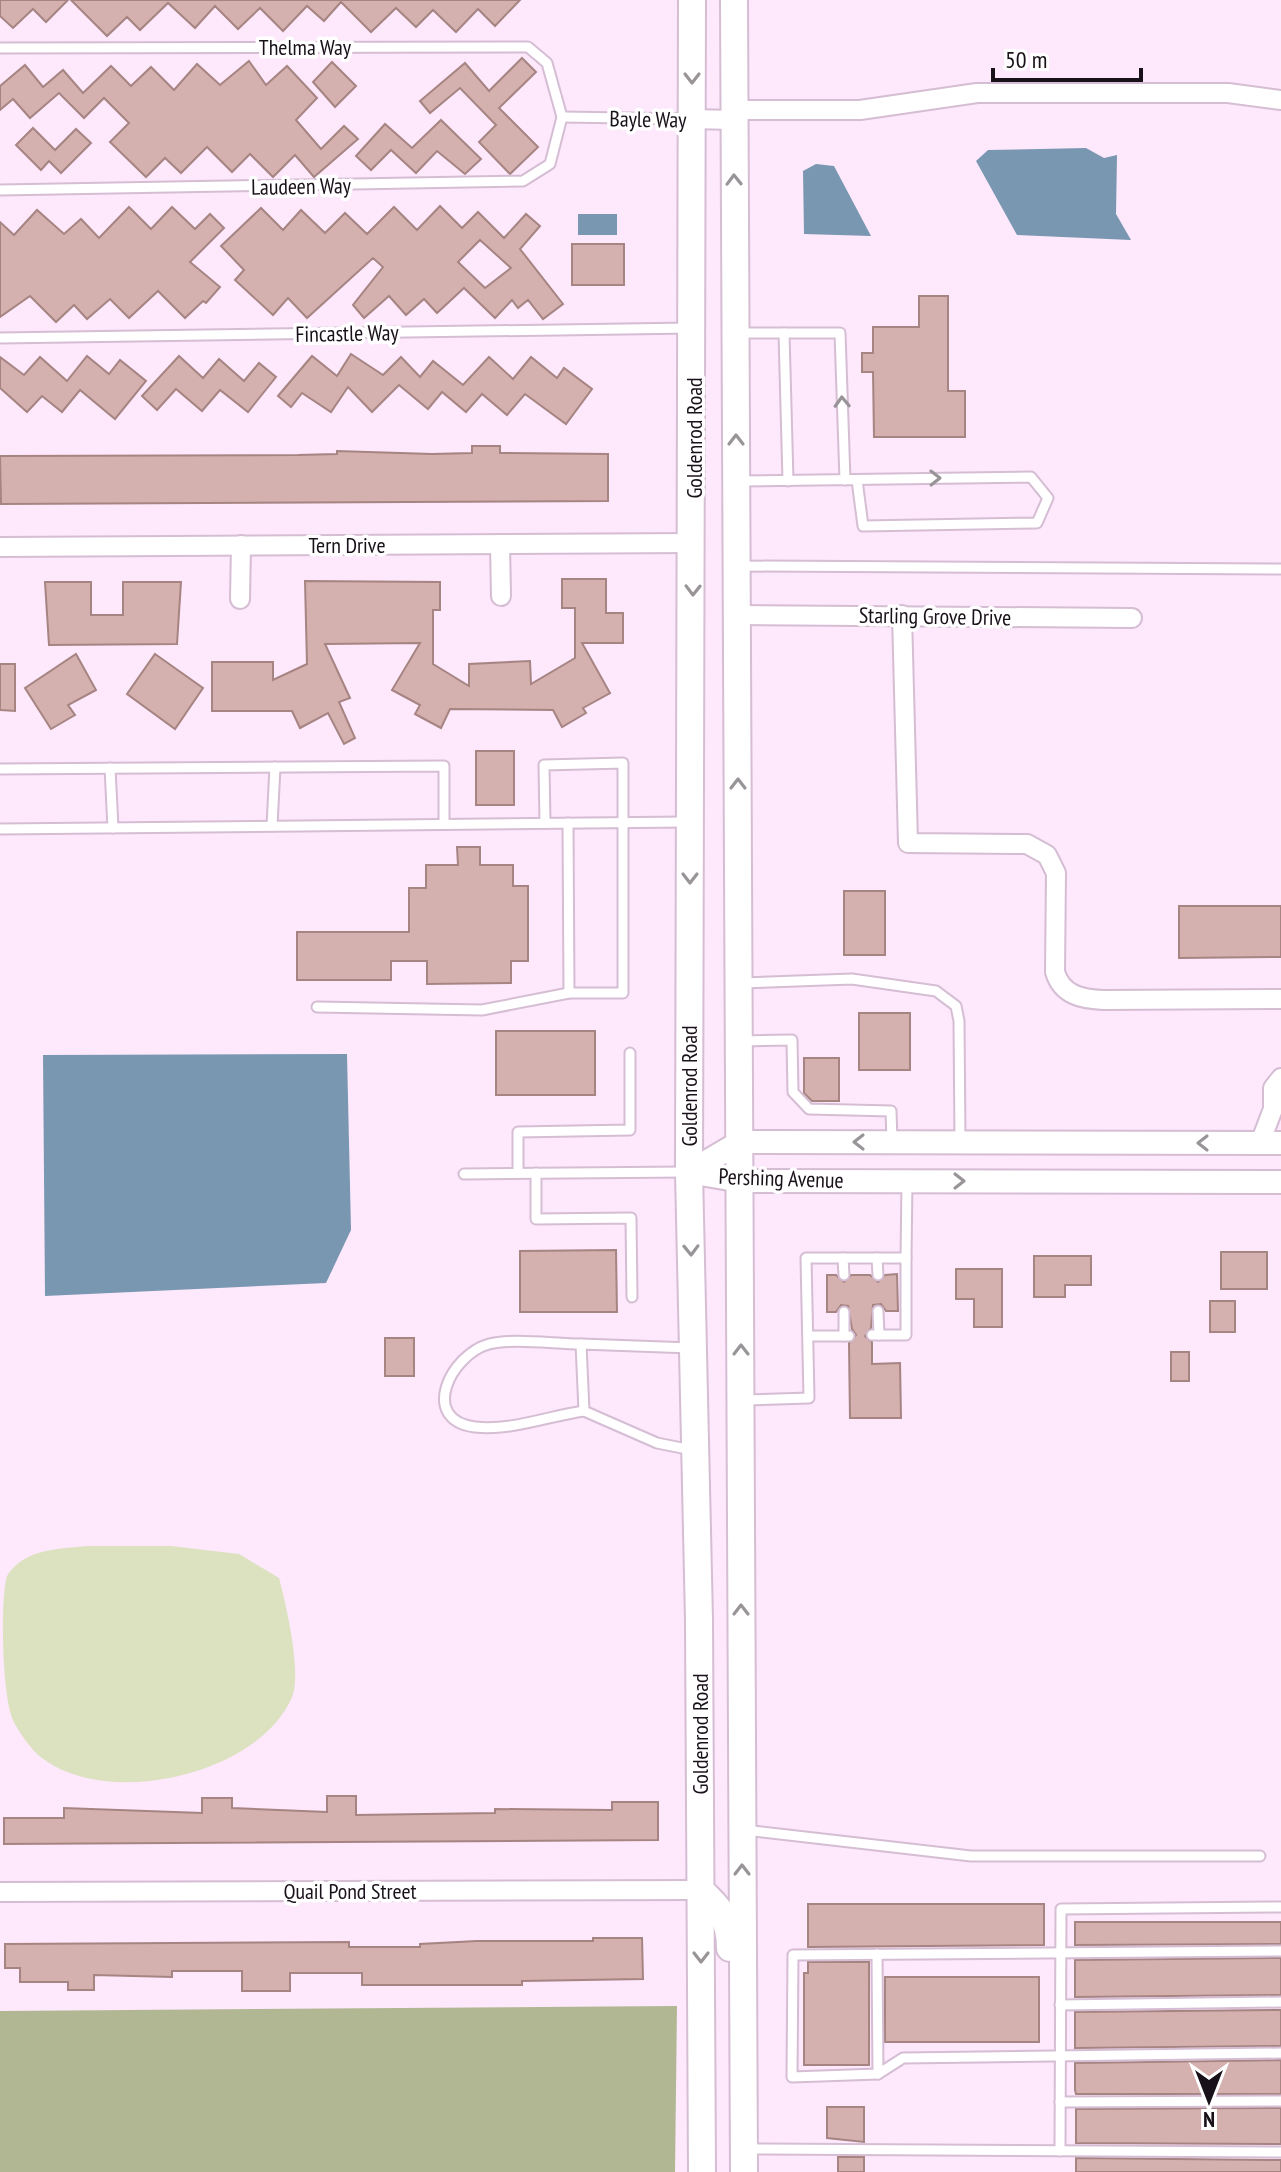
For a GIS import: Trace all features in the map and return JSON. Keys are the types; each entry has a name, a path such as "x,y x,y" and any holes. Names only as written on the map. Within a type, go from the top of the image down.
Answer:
{"main road":[{"name":"Goldenrod Road","path":"692,0 694,328 689,1172 696,1509 702,2172"},
{"name":"Goldenrod Road","path":"734,0 741,1181 739,2164"},
{"path":"696,1509 716,1565 718,1804 742,1829"},
{"path":"700,1890 721,1909 730,1928 739,2164"}],"street":[{"name":"Bayle Way","path":"692,119 860,110 977,93 1228,93 1281,100"},
{"name":"Tern Drive","path":"0,547 693,543"},
{"path":"500,544 501,596"},
{"path":"240,599 241,545"},
{"name":"Starling Grove Drive","path":"737,615 1132,618"},
{"path":"902,615 908,843 1027,844 1047,855 1056,873 1055,972 1059,983 1077,997 1103,1000 1281,999"},
{"path":"1271,1143 1273,1088 1281,1078"},
{"name":"Pershing Avenue","path":"689,1172 740,1142 1271,1143"},
{"name":"Pershing Avenue","path":"689,1172 741,1181 1281,1182"},
{"name":"Quail Pond Street","path":"0,1892 700,1890"}],"lane":[{"name":"Thelma Way","path":"0,48 528,47 547,63 562,117"},
{"name":"Bayle Way","path":"562,117 692,119"},
{"name":"Laudeen Way","path":"0,190 523,181 550,164 562,117"},
{"name":"Fincastle Way","path":"0,338 694,328"},
{"path":"736,333 840,333 845,480"},
{"path":"784,333 788,481"},
{"path":"737,481 1031,477 1048,498 1037,523 863,526 857,480"},
{"path":"737,566 1281,569"},
{"path":"317,1007 482,1010 569,993 623,993 623,763 544,765 545,823"},
{"path":"0,769 444,766 444,824"},
{"path":"272,826 275,767"},
{"path":"110,768 113,828"},
{"path":"0,829 690,822"},
{"path":"568,823 569,993"},
{"path":"739,983 852,979 936,991 956,1006 959,1021 960,1142"},
{"path":"740,1041 792,1040 793,1092 809,1109 891,1111 892,1142"},
{"path":"518,1173 518,1132 630,1130 630,1053"},
{"path":"464,1174 689,1172"},
{"path":"536,1173 536,1219 631,1218 632,1297"},
{"path":"878,1311 875,1335 906,1335 907,1181"},
{"path":"741,1400 809,1398 806,1258 906,1258"},
{"path":"843,1258 844,1275"},
{"path":"877,1258 878,1275"},
{"path":"809,1336 847,1336 844,1312"},
{"path":"693,1348 491,1343 456,1365 445,1390 448,1412 457,1422 476,1427 518,1426 548,1416 584,1411 657,1443 695,1451"},
{"path":"581,1344 584,1411"},
{"path":"742,1829 971,1856 1260,1856"},
{"path":"1060,2151 1061,1909 1281,1907"},
{"path":"1281,1951 793,1955 792,2077 878,2074 903,2058 1281,2053"},
{"path":"877,1954 878,2074"},
{"path":"1060,2005 1281,2002"},
{"path":"1060,2102 1281,2101"},
{"path":"739,2164 1060,2151 1281,2152"}],"green space":[{"path":"171,1546 239,1554 279,1578 292,1638 295,1686 292,1697 274,1724 248,1747 216,1764 179,1776 141,1782 104,1781 70,1773 38,1755 13,1720 6,1691 3,1605 7,1576 14,1567 33,1555 54,1549"},
{"path":"677,2006 675,2172 0,2172 0,2011"}],"water":[{"path":"1086,148 1104,158 1117,155 1116,214 1131,240 1017,235 976,161 988,150"},
{"path":"816,164 834,166 871,236 804,234 803,171"},
{"path":"578,214 617,214 617,235 578,235"},
{"path":"347,1054 351,1230 326,1283 45,1296 43,1055"}],"building":[{"path":"0,0 68,0 46,22 33,9 13,28 0,16"},
{"path":"71,0 520,0 495,26 478,9 456,32 433,10 416,27 396,8 371,32 341,2 324,21 307,6 283,31 260,8 238,29 215,6 195,28 168,3 140,30 127,17 107,36"},
{"path":"522,58 536,72 499,108 538,147 510,174 479,142 496,125 460,88 430,113 420,101 465,63 489,91"},
{"path":"249,61 266,85 287,66 317,98 296,120 321,149 344,126 358,139 314,177 295,155 273,177 250,154 232,172 207,147 181,173 165,158 146,177 110,142 129,123 104,98 84,118 59,93 30,118 13,99 0,110 0,86 25,65 43,87 63,70 83,93 111,66 131,86 151,67 174,90 197,64 220,85"},
{"path":"332,62 356,86 335,107 313,82"},
{"path":"441,120 481,159 465,174 437,151 416,173 391,150 371,170 356,156 385,124 412,148"},
{"path":"33,128 55,150 76,129 91,143 61,173 49,161 41,170 16,145"},
{"path":"440,206 462,228 478,212 504,238 526,214 540,226 520,249 563,304 543,319 528,300 518,308 512,300 495,318 464,288 437,313 424,299 406,315 389,296 364,318 353,305 383,267 373,258 307,318 288,298 273,315 235,280 244,270 221,246 261,208 283,230 301,210 325,233 345,213 367,234 394,207 417,230","holes":["480,240 511,268 485,288 458,262"]},
{"path":"129,207 151,229 172,207 195,229 210,214 224,228 190,262 220,287 206,303 203,301 185,318 158,291 129,318 110,299 87,319 74,305 56,322 30,296 0,317 0,222 14,235 37,210 64,234 81,219 99,238"},
{"path":"572,244 624,244 624,285 572,285"},
{"path":"919,296 948,296 948,391 965,391 965,437 874,437 873,372 862,372 862,353 873,353 873,327 919,327"},
{"path":"351,354 383,375 401,357 420,377 433,361 463,385 489,357 513,379 531,357 557,378 564,368 592,389 566,424 525,394 507,415 482,394 466,412 442,392 428,409 399,385 372,412 348,387 331,412 302,393 291,407 278,396 312,356 337,376"},
{"path":"87,356 109,374 120,360 146,381 115,419 80,390 62,412 42,396 27,412 0,388 0,357 24,375 40,357 67,381"},
{"path":"179,356 203,378 219,359 244,381 259,363 276,377 248,412 220,390 202,411 176,389 157,410 142,396"},
{"path":"472,446 500,446 500,453 608,454 608,501 1,504 0,456 298,455 337,454 337,451 432,454 472,453"},
{"path":"562,579 606,579 606,613 623,613 623,643 582,643 610,693 583,708 586,713 562,727 553,710 450,709 441,728 415,714 420,705 392,690 420,643 325,644 350,698 339,702 355,738 344,744 328,713 300,728 292,711 212,711 212,662 273,662 273,680 307,664 305,581 440,582 440,610 433,610 433,664 469,686 469,664 530,661 531,684 575,658 575,608 562,608"},
{"path":"45,582 91,582 91,615 123,615 123,582 181,582 177,644 49,645"},
{"path":"76,654 96,690 68,705 75,715 51,729 25,688"},
{"path":"155,654 203,688 175,729 127,694"},
{"path":"0,664 15,664 15,711 0,710"},
{"path":"476,751 514,751 514,805 476,805"},
{"path":"457,847 480,847 480,865 513,865 513,886 528,886 528,961 511,961 511,983 427,984 427,961 391,961 391,980 297,980 297,932 409,932 409,888 426,888 426,865 458,865"},
{"path":"844,891 885,891 885,955 844,955"},
{"path":"1179,906 1281,906 1281,957 1179,958"},
{"path":"859,1013 910,1013 910,1070 859,1070"},
{"path":"496,1031 595,1031 595,1095 496,1095"},
{"path":"804,1058 839,1058 839,1101 812,1101 804,1093"},
{"path":"616,1250 617,1312 520,1312 520,1251"},
{"path":"1221,1252 1267,1252 1267,1289 1221,1289"},
{"path":"1034,1256 1091,1256 1091,1285 1065,1285 1065,1297 1034,1297"},
{"path":"956,1269 1002,1269 1002,1327 974,1327 974,1299 956,1299"},
{"path":"897,1274 898,1311 886,1311 881,1304 873,1305 871,1328 865,1336 872,1342 872,1364 900,1363 901,1418 850,1418 849,1343 856,1335 848,1306 841,1305 836,1312 827,1312 827,1275 836,1275 844,1282 851,1275 870,1275 878,1282 885,1275"},
{"path":"1210,1301 1235,1301 1235,1332 1210,1332"},
{"path":"385,1338 414,1338 414,1376 385,1376"},
{"path":"1171,1352 1189,1352 1189,1381 1171,1381"},
{"path":"327,1796 356,1796 356,1815 495,1813 495,1809 612,1810 612,1802 658,1802 658,1840 4,1844 4,1818 64,1818 64,1808 202,1813 202,1798 232,1798 232,1808 327,1812"},
{"path":"808,1904 1044,1904 1044,1945 808,1947"},
{"path":"1075,1922 1281,1922 1281,1944 1075,1945"},
{"path":"593,1938 642,1938 643,1979 522,1981 522,1985 362,1985 362,1973 290,1973 290,1991 242,1991 242,1971 172,1971 172,1977 94,1975 94,1990 68,1990 68,1982 20,1982 20,1968 5,1968 5,1944 349,1942 349,1947 420,1947 420,1944 477,1941 593,1941"},
{"path":"1281,1958 1281,1995 1075,1997 1075,1960"},
{"path":"808,1962 869,1962 869,2065 804,2065 804,1973 808,1973"},
{"path":"885,1977 1039,1977 1039,2042 885,2042"},
{"path":"1281,2010 1281,2046 1075,2048 1075,2012"},
{"path":"1281,2060 1281,2094 1076,2094 1075,2090 1075,2063"},
{"path":"827,2107 864,2107 864,2142 827,2138"},
{"path":"1281,2108 1281,2144 1076,2143 1076,2109"},
{"path":"838,2157 864,2157 864,2172 838,2172"},
{"path":"1076,2158 1281,2160 1281,2172 1076,2172"}]}
